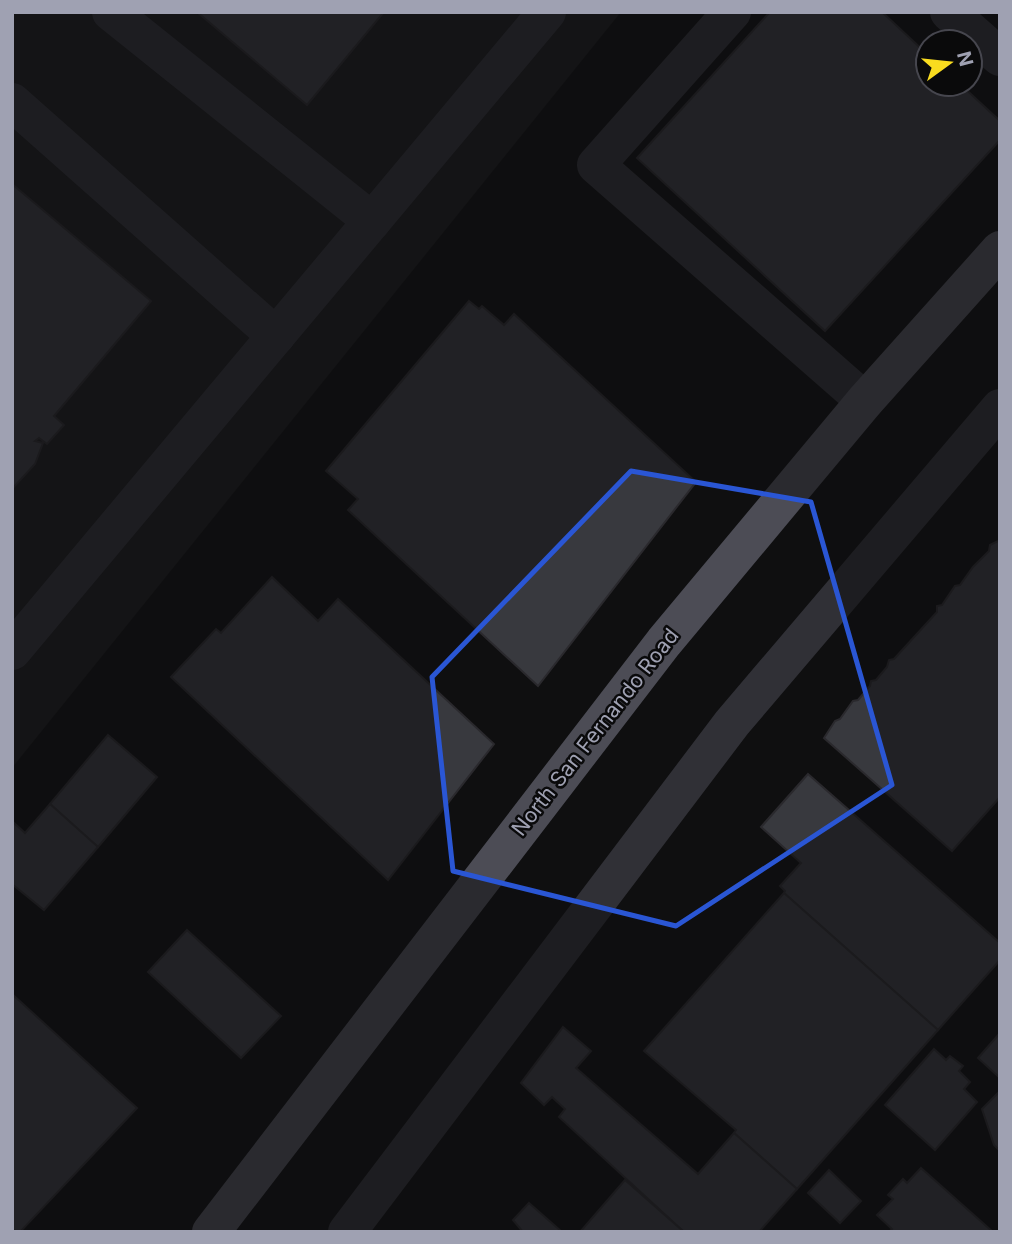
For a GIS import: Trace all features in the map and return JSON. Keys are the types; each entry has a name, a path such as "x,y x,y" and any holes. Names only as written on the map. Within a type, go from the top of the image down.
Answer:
{"main road":[{"name":"North San Fernando Road","path":"211,1232 664,642 865,401 1000,250"}],"street":[{"path":"111,12 372,221"},
{"path":"12,651 547,12"},
{"path":"732,12 596,165 865,401"},
{"path":"949,12 1000,57"},
{"path":"12,102 276,335"},
{"path":"347,1232 732,723 948,465 1000,408"}],"highlighted area":[{"path":"631,471 811,502 892,785 676,926 453,871 432,677"}],"shaded area":[{"path":"12,12 621,12 12,768"}],"building":[{"path":"197,12 384,12 307,105"},
{"path":"770,12 882,12 914,42 914,98 975,98 1000,121 1000,140 825,331 637,158"},
{"path":"12,184 151,301 54,416 64,425 47,444 39,438 35,441 43,443 35,464 12,489"},
{"path":"469,301 479,309 482,306 504,325 514,314 696,482 538,686 348,510 358,499 326,471"},
{"path":"1000,540 1000,797 952,851 824,738 835,721 840,719 853,701 858,700 870,686 871,681 876,680 887,667 889,660 894,659 937,612 937,606 942,605 955,586 960,585 989,551 990,545"},
{"path":"272,577 318,621 338,599 494,744 388,880 171,677 216,629 221,633"},
{"path":"108,735 157,777 98,847 50,804"},
{"path":"808,774 1000,943 1000,960 938,1030 784,893 780,886 801,863 761,827"},
{"path":"50,804 98,847 44,910 12,884 12,821 25,833"},
{"path":"784,893 938,1030 797,1189 734,1133 736,1130 644,1051"},
{"path":"187,930 281,1016 241,1058 148,972"},
{"path":"12,994 137,1108 20,1232 12,1230"},
{"path":"563,1027 591,1051 576,1068 698,1174 734,1133 797,1189 759,1232 684,1232 559,1117 565,1109 552,1097 544,1105 521,1083"},
{"path":"1000,1033 1000,1078 978,1058"},
{"path":"934,1049 946,1060 950,1056 963,1066 959,1071 970,1082 964,1089 977,1102 935,1150 885,1105"},
{"path":"1000,1091 1000,1151 994,1145 982,1109"},
{"path":"921,1168 993,1232 889,1232 892,1229 877,1215 893,1199 888,1195 903,1179 907,1183"},
{"path":"829,1170 861,1201 840,1223 808,1193"},
{"path":"625,1180 684,1232 580,1232"},
{"path":"529,1203 562,1232 523,1232 513,1220"}]}
